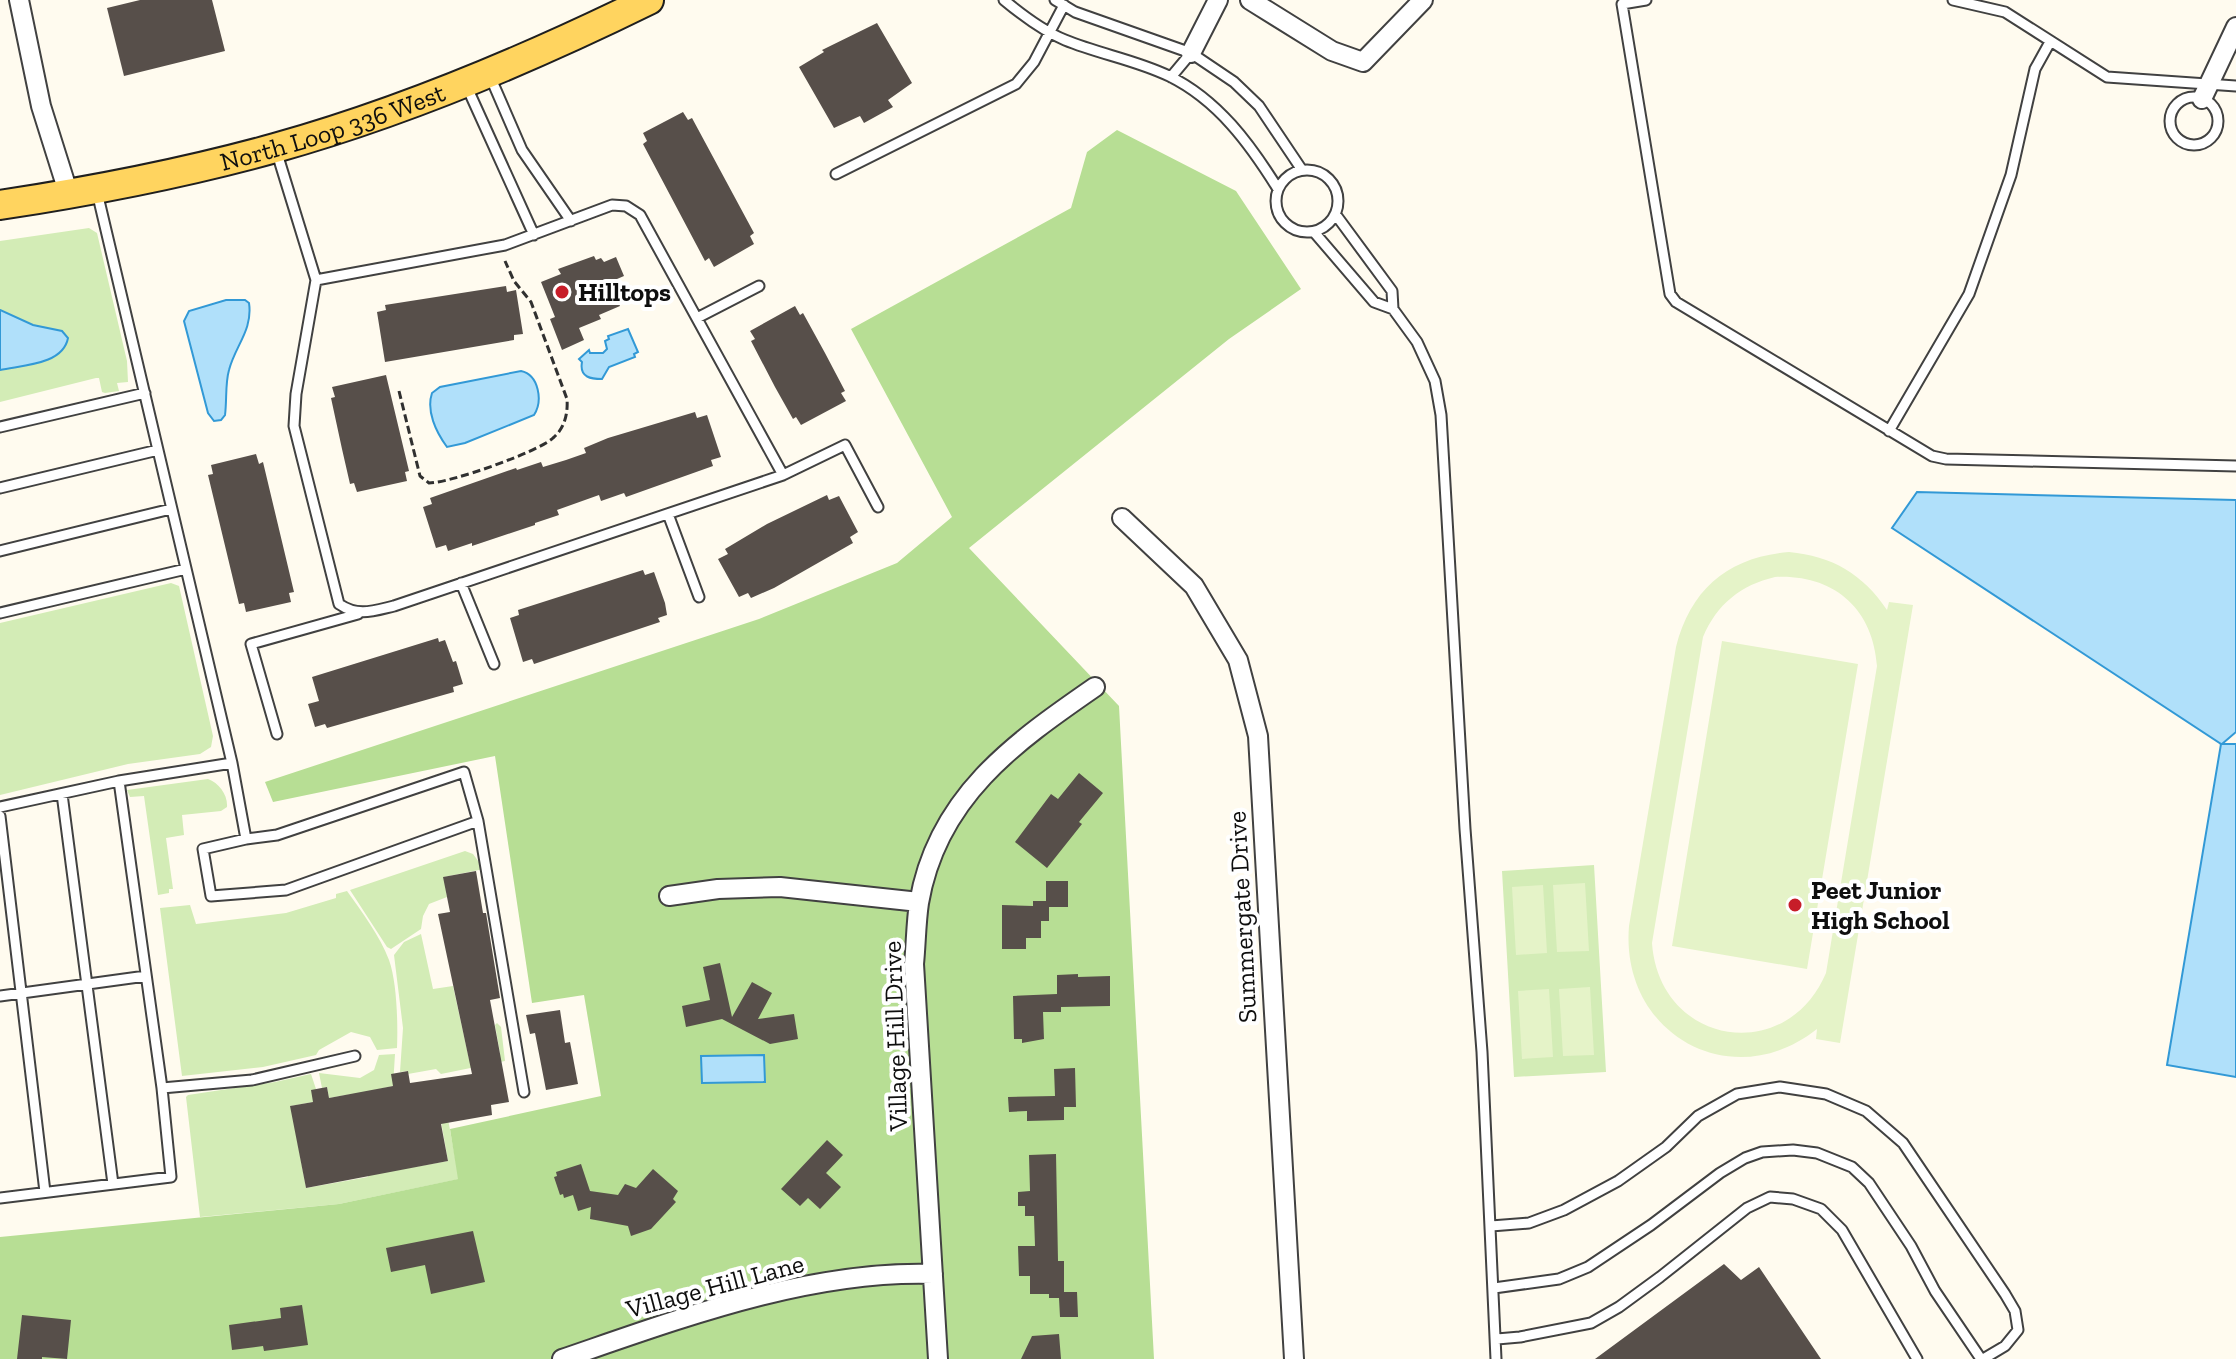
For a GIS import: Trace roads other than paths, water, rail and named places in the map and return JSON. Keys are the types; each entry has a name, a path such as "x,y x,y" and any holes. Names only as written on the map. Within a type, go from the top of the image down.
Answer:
{"main road":[{"name":"North Loop 336 West","path":"0,205 69,195 276,148 477,78 649,0"}],"street":[{"path":"19,0 41,106 69,195"},
{"path":"1191,53 1218,0"},
{"path":"1250,0 1332,51 1363,62 1423,0"},
{"path":"2205,92 2236,27"},
{"name":"Summergate Drive","path":"1122,518 1194,586 1238,660 1258,736 1294,1359"},
{"name":"Village Hill Drive","path":"938,1359 914,964 919,902 930,864 946,827 969,791 995,761 1028,733 1095,687"},
{"path":"669,896 718,889 780,887 919,902"},
{"name":"Village Hill Lane","path":"562,1359 683,1318 767,1294 832,1283 933,1274"}],"lane":[{"path":"1004,0 1021,15 1065,40 1128,59 1171,77 1211,102 1243,137 1278,189 1277,211 1292,228 1314,232 1323,229 1336,215 1339,201 1337,188 1328,177 1316,171 1292,173 1278,189"},
{"path":"1646,0 1622,4 1670,294 1676,302 1932,456 1946,459 2236,466"},
{"path":"1953,0 2005,12 2107,77 2205,92"},
{"path":"836,174 1016,84 1034,62 1051,32 1060,3 1126,31 1191,53 1234,82 1259,106 1302,170"},
{"path":"1889,431 1969,294 2011,175 2035,69 2050,42"},
{"path":"1171,77 1191,53"},
{"path":"477,78 571,221"},
{"path":"477,78 534,235"},
{"path":"2205,92 2216,111 2216,131 2211,139 2201,145 2183,142 2171,128 2173,110 2186,99 2205,92 2236,86"},
{"path":"276,148 316,280 296,394 294,426 339,604 361,613"},
{"path":"96,189 232,763 246,839"},
{"path":"316,280 499,246 612,205 626,206 640,215 783,475"},
{"path":"1336,215 1392,291 1393,309 1417,342 1435,381 1441,415 1491,1226 1496,1359"},
{"path":"1314,232 1374,302 1393,309"},
{"path":"697,318 759,286"},
{"path":"0,427 145,393"},
{"path":"277,734 251,644 394,606 783,475 845,445 878,507"},
{"path":"0,488 158,450"},
{"path":"0,551 171,509"},
{"path":"668,514 699,597"},
{"path":"0,613 186,569"},
{"path":"461,583 494,664"},
{"path":"0,807 119,781 232,763"},
{"path":"478,821 286,890 211,896 203,849 277,835 464,772 478,821 524,1092"},
{"path":"0,1198 171,1177 162,1088 119,781"},
{"path":"62,794 113,1184"},
{"path":"0,816 45,1192"},
{"path":"0,996 146,976"},
{"path":"162,1088 252,1080 355,1056"},
{"path":"1491,1226 1529,1223 1564,1210 1618,1181 1666,1147 1698,1116 1737,1094 1780,1087 1826,1094 1866,1111 1903,1143 2005,1294 2015,1311 2018,1330 2005,1346 1982,1359 1935,1291 1911,1246 1869,1183 1852,1167 1817,1153 1793,1150 1762,1152 1745,1158 1588,1267 1559,1279 1494,1288"},
{"path":"1497,1339 1591,1323 1660,1277 1747,1208 1770,1197 1793,1199 1821,1209 1842,1230 1917,1359"}],"water":[{"path":"226,300 245,300 249,303 250,313 229,370 225,415 221,420 214,421 208,413 184,321 189,311"},
{"path":"0,310 33,325 62,331 68,338 65,347 50,359 0,370"},
{"path":"628,329 638,352 634,354 635,357 609,367 602,379 584,374 579,359 589,350 590,353 603,353 607,349 605,341 609,339 608,336"},
{"path":"521,371 532,378 538,389 534,415 465,443 447,447 433,421 430,407 432,393 440,387"},
{"path":"1917,492 2236,500 2236,732 2222,744 2236,744 2236,1077 2167,1065 2221,744 1892,528"},
{"path":"764,1055 765,1082 702,1083 701,1056"}],"place":[{"name":"Hilltops","path":"562,292"},
{"name":"Peet Junior High School","path":"1795,905"}]}
